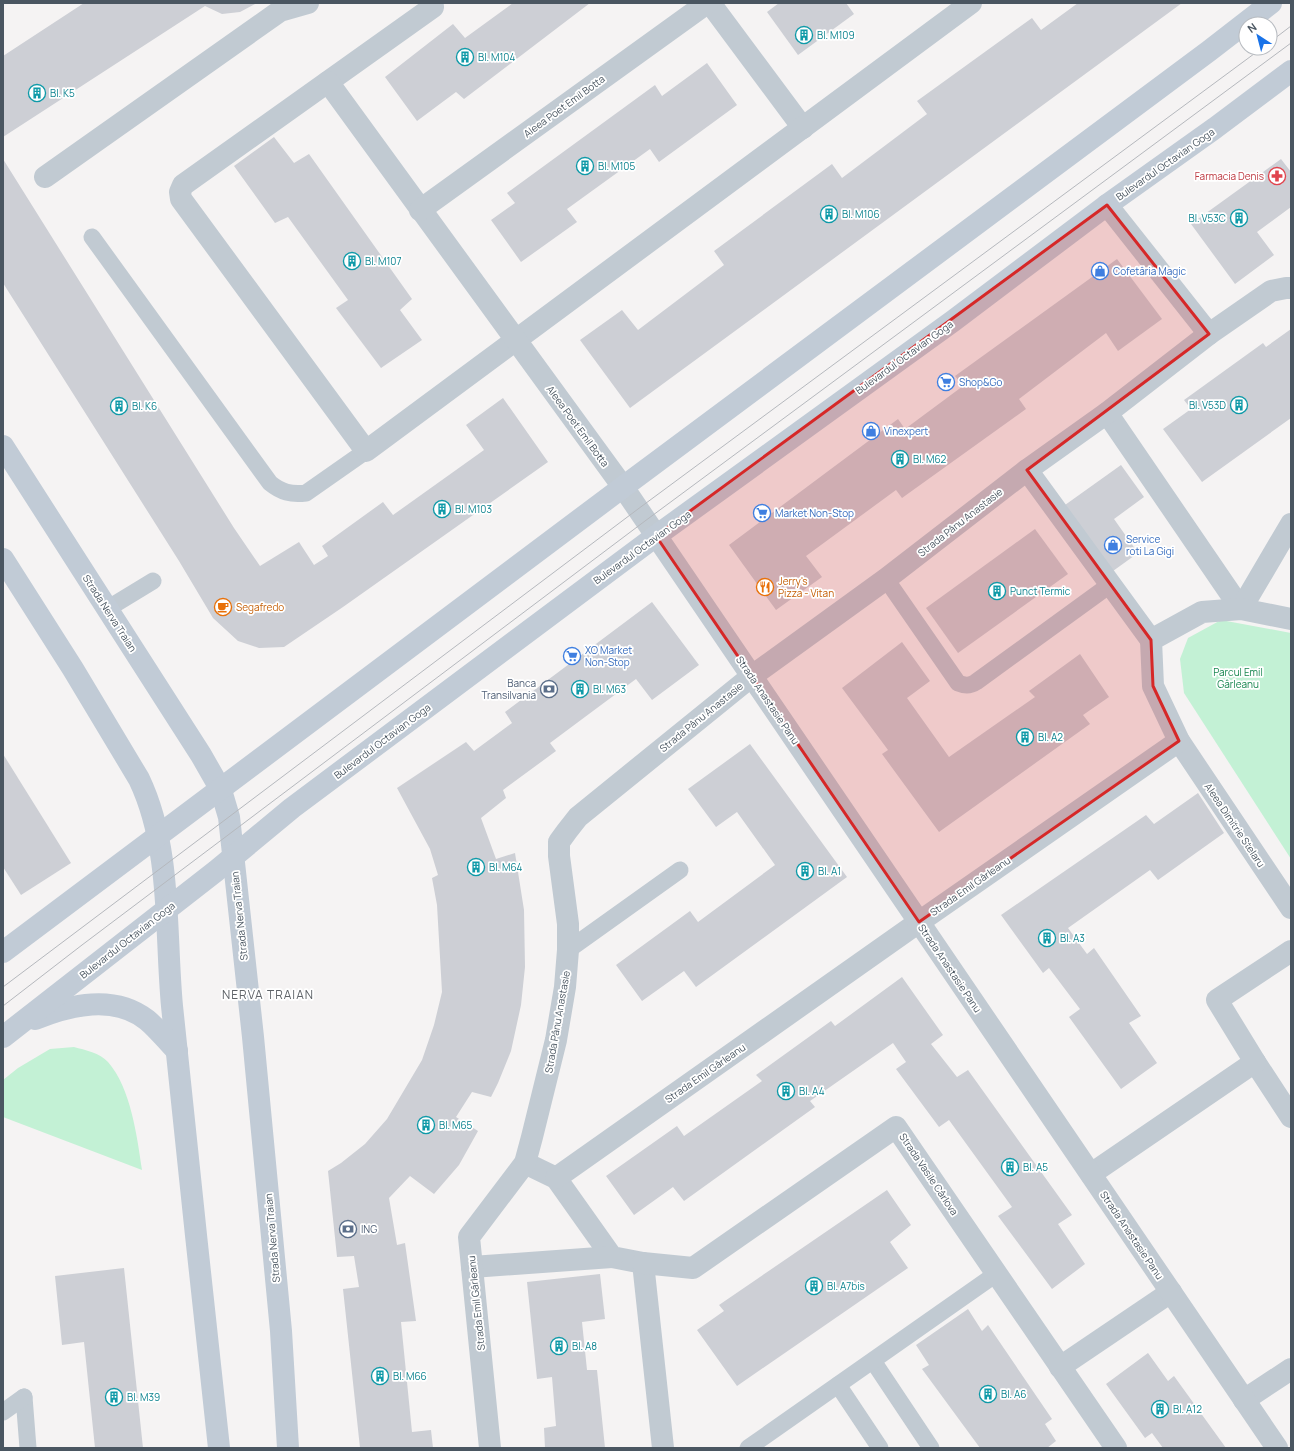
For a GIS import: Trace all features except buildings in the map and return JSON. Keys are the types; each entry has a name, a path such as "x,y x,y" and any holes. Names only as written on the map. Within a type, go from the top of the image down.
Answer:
{"main road":[{"path":"3,952 221,790 622,487 1209,52 1271,3"},
{"name":"Bulevardul Octavian Goga","path":"9,1032 233,857 292,808 656,536 953,321 1107,205 1215,128 1291,71"},
{"name":"Strada Nerva Traian","path":"3,446 197,749 221,790 229,818 253,1037 281,1331 288,1448"},
{"path":"3,559 73,669 139,779 146,795 158,836 163,868 171,990 177,1051 219,1448"},
{"path":"9,1032 53,1012 80,1005 104,1004 129,1009 146,1020 177,1051"}],"street":[{"path":"45,177 280,11 308,3"},
{"name":"Aleea Poet Emil Botta","path":"420,210 709,3 803,128"},
{"path":"433,7 183,185 180,192 181,199 366,451 971,3"},
{"name":"Aleea Poet Emil Botta","path":"328,82 622,487"},
{"path":"1107,205 1209,334"},
{"name":"Strada Pânu Anastasie","path":"525,1163 556,1040 565,987 568,950 568,924 559,856 559,842 566,830 578,818 752,676 886,579 1027,470 1107,413 1209,334 1271,291 1291,288"},
{"path":"1107,413 1241,609"},
{"path":"1027,470 1151,640 1153,686 1179,741"},
{"name":"Strada Anastasie Panu","path":"622,487 1277,1448"},
{"path":"1241,609 1291,524"},
{"path":"1151,640 1202,612 1241,609 1291,619"},
{"name":"Aleea Dimitrie Stelaru","path":"1179,741 1291,908"},
{"name":"Strada Emil Gârleanu","path":"556,1178 1179,741"},
{"path":"1291,951 1217,1000 1254,1062 1291,1117"},
{"path":"1091,1174 1254,1062"},
{"name":"Strada Vasile Cârlova","path":"643,1263 693,1268 896,1127 1116,1448"},
{"path":"525,1163 556,1178 612,1257"},
{"name":"Strada Emil Gârleanu","path":"490,1448 469,1237 525,1163"},
{"path":"472,1267 612,1257 643,1263 663,1448"},
{"path":"1060,1367 1171,1292"},
{"path":"1244,1400 1291,1369"}],"lane":[{"path":"92,236 270,483 277,489 295,494 306,493 366,451"},
{"path":"886,579 958,683 964,685 971,685 976,682 1110,584"},
{"path":"107,609 153,581"},
{"path":"568,950 680,870"},
{"path":"748,1448 996,1274"},
{"path":"873,1361 931,1448"},
{"path":"838,1385 880,1448"},
{"path":"3,1412 24,1397 28,1448"}],"highlighted area":[{"path":"1107,205 1209,334 1027,470 1151,640 1153,686 1179,741 919,922 656,536"}],"green space":[{"name":"Parcul Emil Gârleanu","path":"1221,620 1291,633 1291,859 1184,693 1180,659 1188,638"},
{"path":"74,1047 101,1056 108,1062 116,1073 128,1099 132,1113 142,1170 3,1117 3,1080 18,1068 50,1049"}],"tram line":[{"path":"1278,36 1291,26"},
{"path":"3,1006 645,521 1291,43"},
{"path":"3,987 638,509 1251,56"}],"place":[{"name":"Bl. M109","path":"804,35"},
{"name":"Bl. M104","path":"465,57"},
{"name":"Bl. K5","path":"37,93"},
{"name":"Bl. M105","path":"585,166"},
{"name":"Farmacia Denis","path":"1277,176"},
{"name":"Bl. M106","path":"829,214"},
{"name":"Bl. V53C","path":"1239,218"},
{"name":"Bl. M107","path":"352,261"},
{"name":"Cofetăria Magic","path":"1100,271"},
{"name":"Shop&Go","path":"946,382"},
{"name":"Bl. V53D","path":"1239,405"},
{"name":"Bl. K6","path":"119,406"},
{"name":"Vinexpert","path":"871,431"},
{"name":"Bl. M62","path":"900,459"},
{"name":"Bl. M103","path":"442,509"},
{"name":"Market Non-Stop","path":"762,513"},
{"name":"Service roti La Gigi","path":"1113,545"},
{"name":"Jerry's Pizza - Vitan","path":"765,587"},
{"name":"Punct Termic","path":"997,591"},
{"name":"Segafredo","path":"223,607"},
{"name":"XO Market Non-Stop","path":"572,656"},
{"name":"Banca Transilvania","path":"549,689"},
{"name":"Bl. M63","path":"580,689"},
{"name":"Bl. A2","path":"1025,737"},
{"name":"Bl. M64","path":"476,867"},
{"name":"Bl. A1","path":"805,871"},
{"name":"Bl. A3","path":"1047,938"},
{"name":"Bl. A4","path":"786,1091"},
{"name":"Bl. M65","path":"426,1125"},
{"name":"Bl. A5","path":"1010,1167"},
{"name":"ING","path":"348,1229"},
{"name":"Bl. A7bis","path":"814,1286"},
{"name":"Bl. A8","path":"559,1346"},
{"name":"Bl. M66","path":"380,1376"},
{"name":"Bl. A6","path":"988,1394"},
{"name":"Bl. M39","path":"114,1397"},
{"name":"Bl. A12","path":"1160,1409"}],"district":[{"name":"NERVA TRAIAN","path":"268,994"}]}
